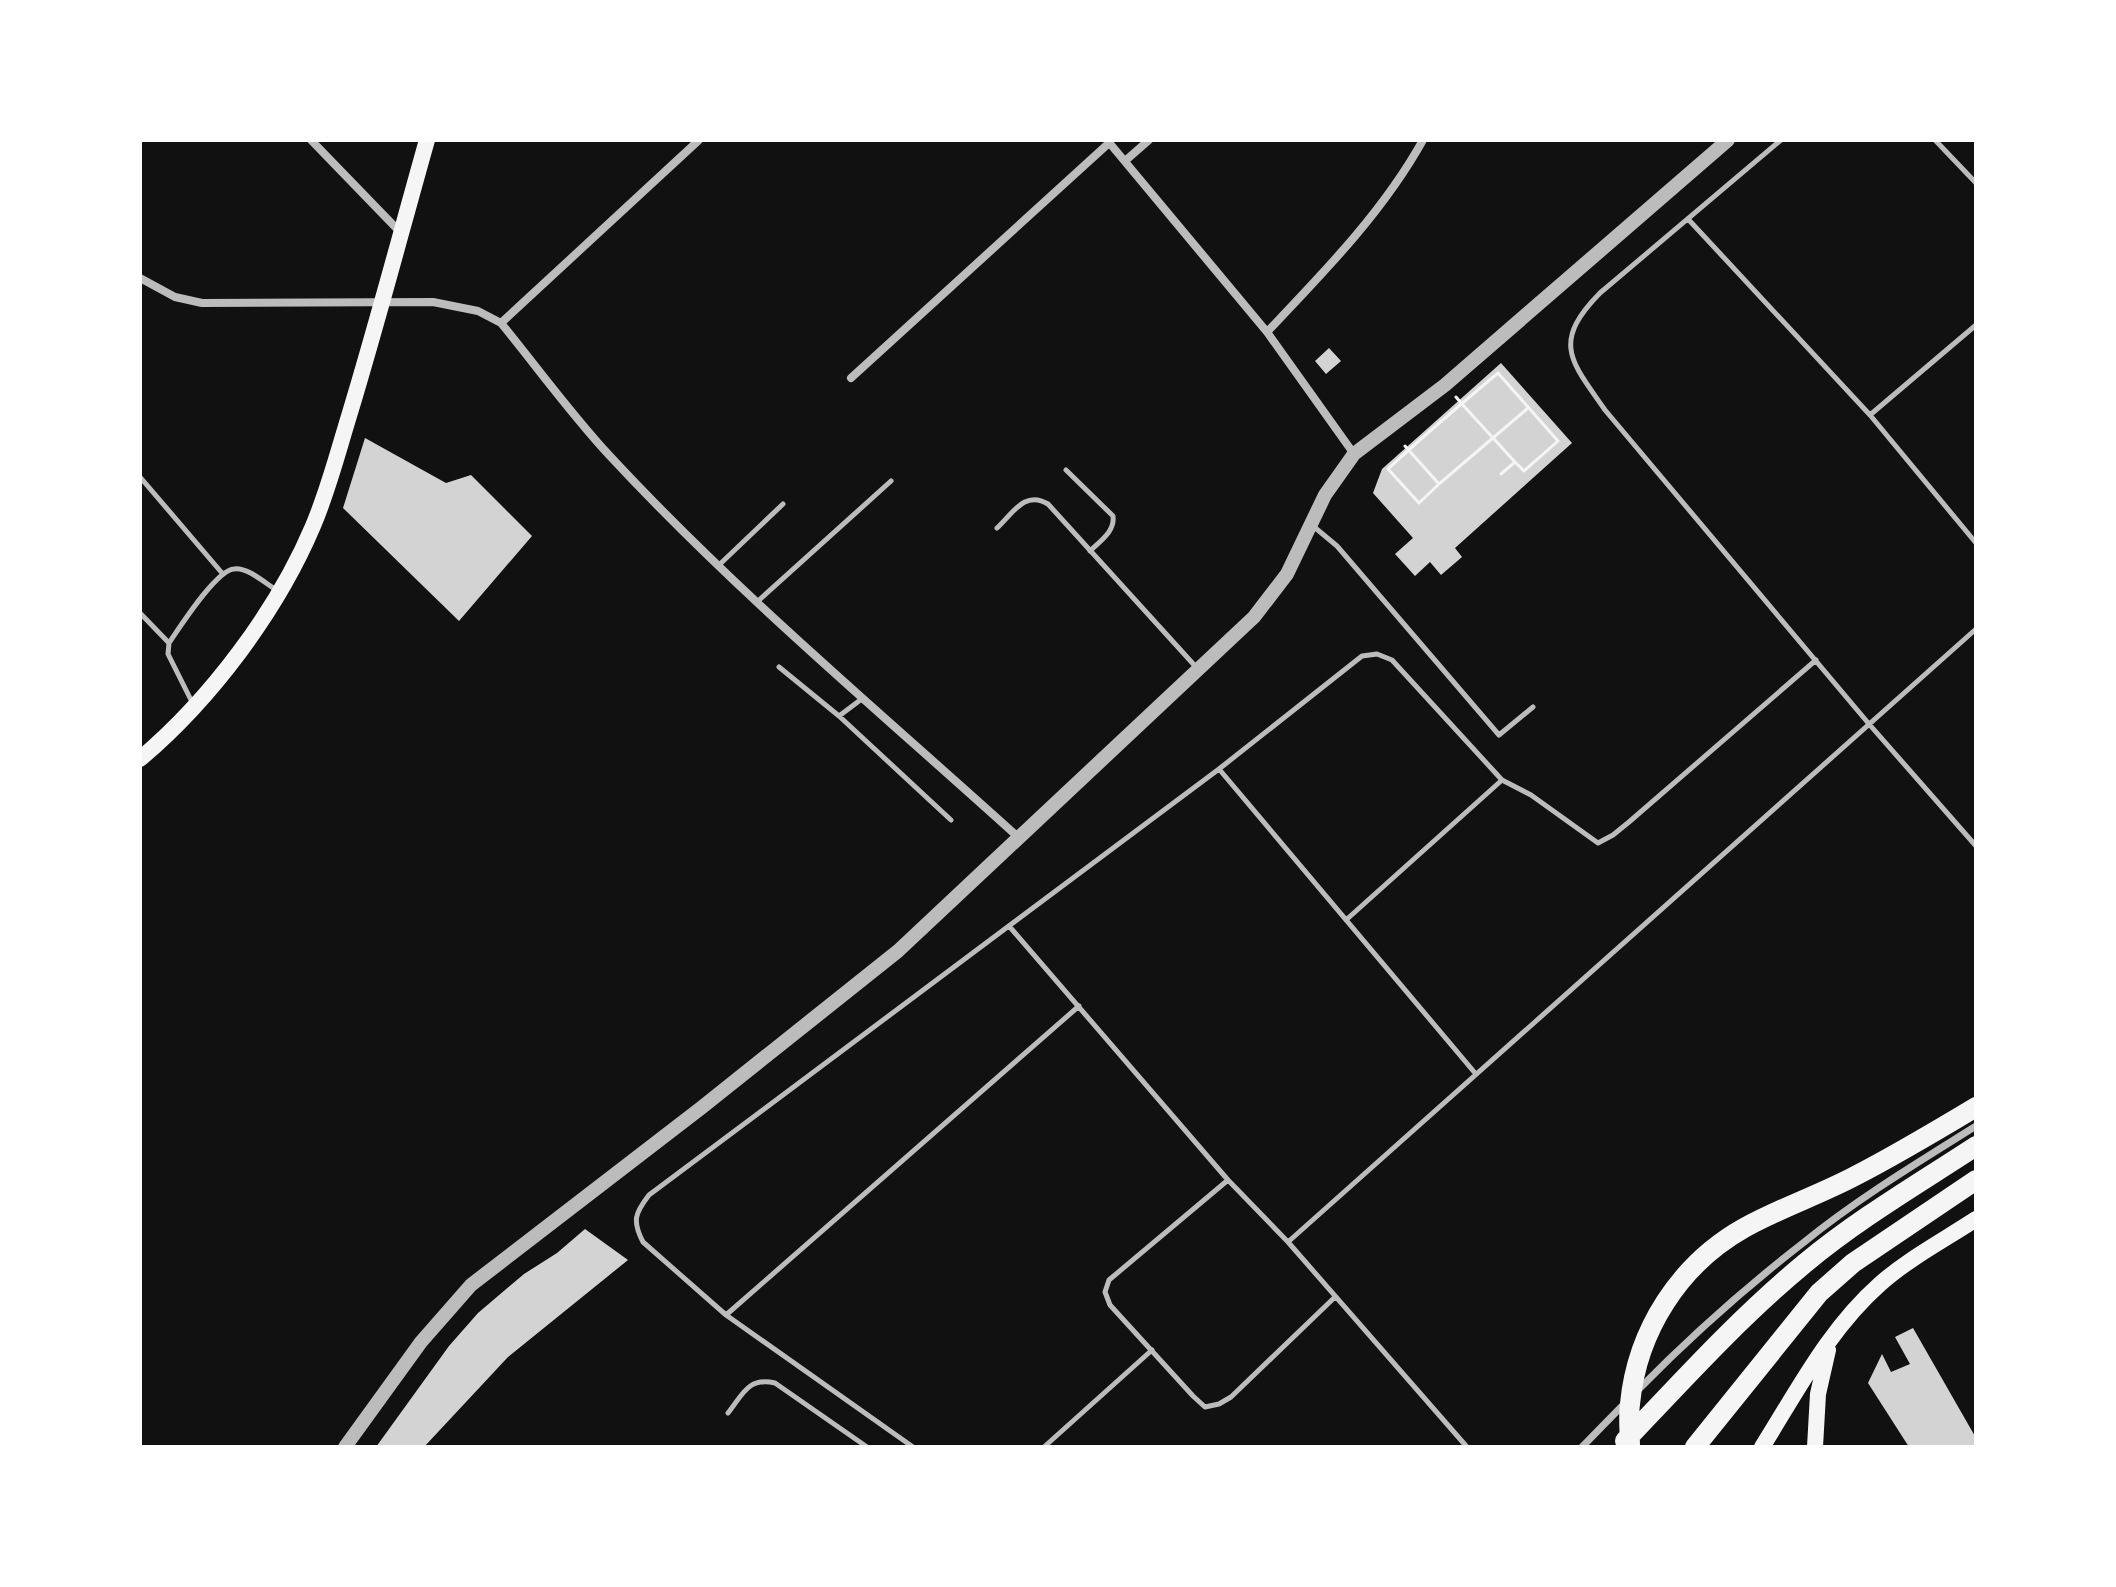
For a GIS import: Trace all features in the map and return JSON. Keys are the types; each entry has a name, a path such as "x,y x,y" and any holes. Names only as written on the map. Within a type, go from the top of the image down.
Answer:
{"highway":[{"path":"1630,1447 1630,1404 1638,1364 1657,1316 1677,1283 1707,1252 1745,1228 1854,1177 1976,1107"},
{"path":"1620,1447 1745,1318 1804,1264 1862,1219 1976,1146"},
{"path":"1695,1447 1819,1293 1865,1255 1976,1180"}],"main road":[{"path":"140,759 194,705 247,641 279,592 314,525 384,301 427,140"},
{"path":"1762,1447 1832,1335 1881,1282 1976,1219"},
{"path":"1815,1447 1818,1394 1832,1335"}],"street":[{"path":"311,140 401,233"},
{"path":"501,323 699,140"},
{"path":"1125,161 1149,140"},
{"path":"1267,332 1340,256 1423,140"},
{"path":"345,1447 421,1342 471,1285 898,951 975,882 1018,837 1254,617 1272,596 1312,526 1325,495 1354,454 1445,385 1728,140"},
{"path":"851,378 1108,141 1267,332 1354,454"},
{"path":"140,278 175,297 202,303 433,302 478,311 501,323 608,454 756,602 1018,837"},
{"path":"1582,1447 1674,1353 1805,1241 1890,1180 1976,1126"}],"lane":[{"path":"1781,140 1584,309 1573,326 1568,347 1576,368 1605,410 1869,724 1976,846"},
{"path":"1935,140 1976,183"},
{"path":"1688,219 1870,415 1976,543"},
{"path":"1870,415 1976,325"},
{"path":"1066,470 1113,516 1114,524 1110,531 1090,551"},
{"path":"140,477 222,573"},
{"path":"756,602 891,481"},
{"path":"997,528 1028,499 1035,498 1048,504 1197,668"},
{"path":"719,565 783,504"},
{"path":"1312,526 1337,546 1499,735 1533,707"},
{"path":"194,705 168,654 169,643 222,573 232,568 243,570 279,592"},
{"path":"140,613 169,643"},
{"path":"1288,1242 1976,629"},
{"path":"913,1447 726,1315 643,1242 635,1227 638,1209 649,1195 1219,769 1362,656 1377,654 1392,660 1502,780 1531,795 1598,843 1629,822 1816,660"},
{"path":"779,667 839,716 951,820"},
{"path":"839,716 864,698"},
{"path":"1219,769 1475,1073"},
{"path":"1346,920 1502,780"},
{"path":"1009,926 1228,1180 1288,1242 1467,1447"},
{"path":"726,1315 1079,1006"},
{"path":"1228,1180 1109,1280 1105,1292 1110,1305 1205,1407 1219,1404 1261,1370 1335,1297"},
{"path":"1044,1447 1152,1350"},
{"path":"728,1413 749,1386 762,1380 775,1383 867,1447"}],"path":[{"path":"1458,399 1462,404 1493,438 1524,471 1558,441 1498,373 1462,404 1407,448 1388,469 1419,503 1439,484 1493,438 1528,408"},
{"path":"1407,448 1439,484"},
{"path":"1501,474 1515,462"}],"building":[{"path":"1329,348 1341,361 1326,374 1315,361"},
{"path":"1501,363 1572,443 1455,548 1462,557 1441,575 1430,562 1415,576 1395,554 1413,538 1373,493 1382,469"},
{"path":"365,438 446,483 471,475 532,536 459,621 343,508"},
{"path":"585,1229 628,1260 508,1357 424,1447 376,1447 449,1346 478,1313"},
{"path":"1913,1328 1976,1438 1976,1447 1909,1447 1868,1383 1882,1354 1891,1372 1910,1364 1895,1337"}]}
